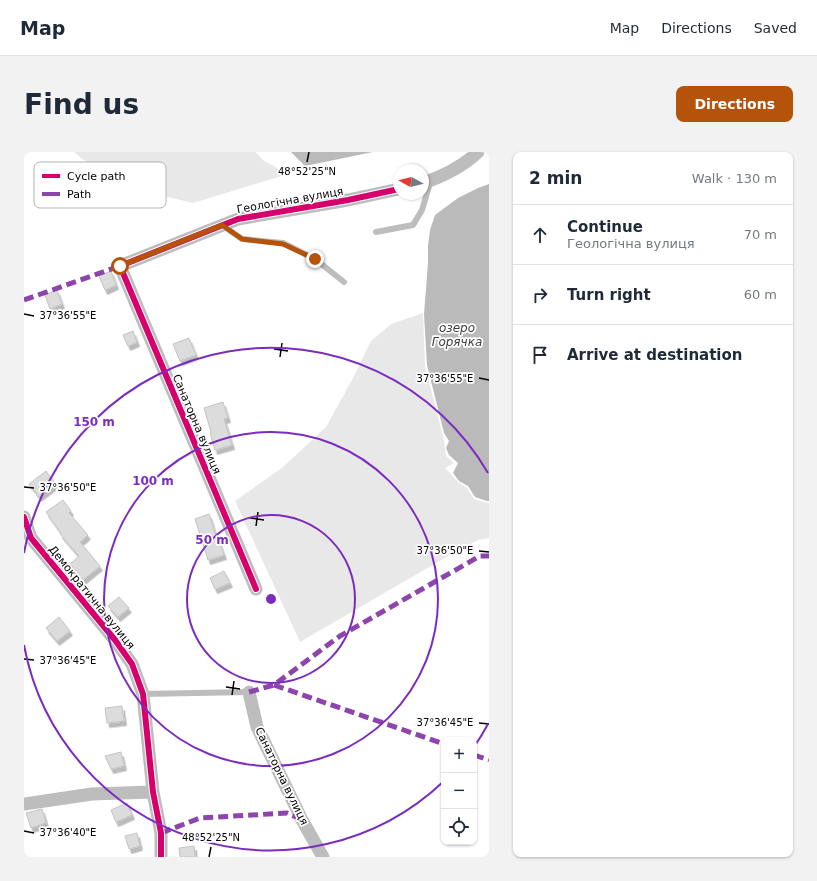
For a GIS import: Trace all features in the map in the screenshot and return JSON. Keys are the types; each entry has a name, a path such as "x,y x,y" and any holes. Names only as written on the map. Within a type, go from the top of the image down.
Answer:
{"street":[{"path":"429,180 457,169 478,152"},
{"name":"Геологічна вулиця","path":"120,266 238,219 393,191"},
{"name":"Санаторна вулиця","path":"120,266 256,589"},
{"name":"Демократична вулиця","path":"24,517 28,540 116,640 132,664 143,694 153,792 161,833 161,857"},
{"name":"Санаторна вулиця","path":"249,692 257,727 302,820 323,857"},
{"path":"24,804 92,794 153,792"}],"lane":[{"path":"376,232 413,225 422,210 424,200"},
{"path":"222,225 242,239 283,244 296,250 315,259 344,282"},
{"path":"143,694 249,692"}],"shaded area":[{"path":"74,152 256,152 263,160 288,174 193,203 166,196 166,162 86,162"},
{"path":"423,313 425,366 444,440 446,456 454,463 445,468 458,482 467,488 474,499 489,503 489,538 478,540 455,552 300,642 235,501 283,467 326,427 353,378 371,341 391,324"}],"water":[{"path":"291,152 373,152 305,166"},
{"name":"озеро Горячка","path":"489,184 489,501 487,501 475,497 468,486 459,481 453,473 458,463 449,455 446,448 449,441 444,433 427,365 424,314 428,246 430,230 435,215 458,198"}],"building":[{"path":"111,271 116,285 105,290 99,276"},
{"path":"57,290 62,304 50,309 45,295"},
{"path":"133,331 137,342 128,346 123,335"},
{"path":"189,338 196,355 180,361 173,344"},
{"path":"223,402 228,418 224,419 232,445 215,450 204,408"},
{"path":"46,471 56,484 39,497 29,484"},
{"path":"63,500 71,511 69,513 88,535 80,542 100,566 83,580 70,564 79,556 60,534 61,533 46,512"},
{"path":"209,514 224,555 208,560 195,519"},
{"path":"224,571 230,583 215,589 210,578"},
{"path":"119,597 129,608 118,617 108,606"},
{"path":"59,617 70,631 57,641 46,628"},
{"path":"122,706 124,721 107,723 105,708"},
{"path":"121,752 124,766 111,769 105,756"},
{"path":"127,803 132,815 116,822 111,810"},
{"path":"42,809 46,823 31,828 26,813"},
{"path":"137,833 140,846 129,849 125,836"},
{"path":"194,846 195,857 180,857 179,848"}],"marked path":[{"path":"24,300 120,266"},
{"path":"249,692 274,685 340,636 480,556 489,556"},
{"path":"274,685 441,743"},
{"path":"477,756 489,760"},
{"path":"161,833 200,818 287,813 302,820"}],"cycle path":[{"path":"256,589 120,266 238,219 348,200 393,190"},
{"path":"24,517 31,538 115,640 132,664 143,694 153,792 161,833 161,857"}],"route":[{"path":"120,266 222,225 242,239 283,244 315,259"}]}
